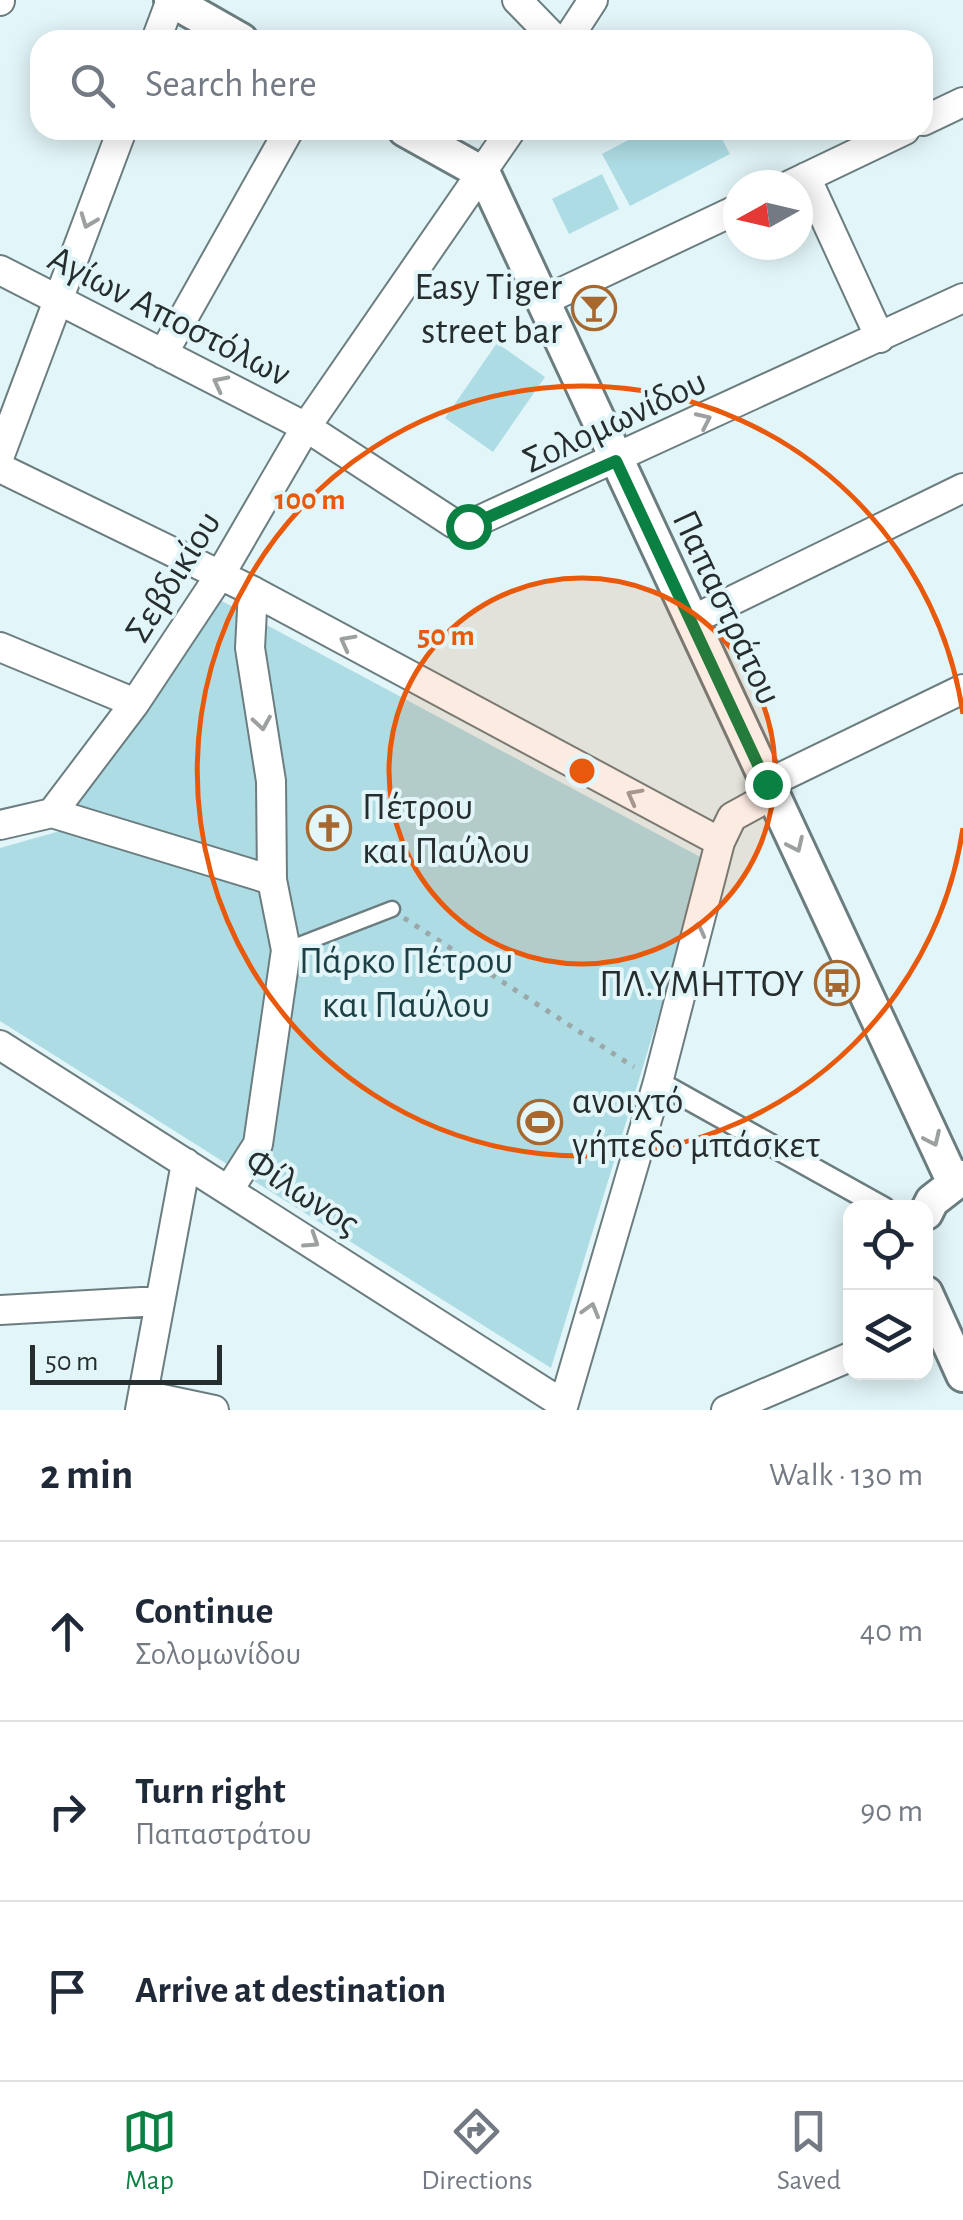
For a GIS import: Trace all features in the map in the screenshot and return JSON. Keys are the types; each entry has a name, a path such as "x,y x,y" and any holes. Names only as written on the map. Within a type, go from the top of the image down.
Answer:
{"street":[{"path":"160,30 171,0 224,30"},
{"path":"517,0 546,30"},
{"path":"574,30 593,0"},
{"path":"933,117 963,102"},
{"path":"0,455 118,140"},
{"path":"163,354 283,140"},
{"path":"423,140 484,174"},
{"name":"Σεβδικίου","path":"52,814 135,703 220,575 306,427 505,140"},
{"path":"813,174 884,140"},
{"name":"Παπαστράτου","path":"484,174 769,789 958,1179"},
{"path":"813,210 880,338"},
{"path":"542,301 723,217"},
{"name":"Αγίων Αποστόλων","path":"0,270 306,427"},
{"name":"Σολομωνίδου","path":"306,427 453,523 468,526 963,298"},
{"path":"0,468 253,591 720,842"},
{"path":"690,621 963,488"},
{"path":"230,1188 258,1144 286,950 272,880 272,781 250,648 253,591"},
{"path":"0,647 135,703"},
{"path":"562,1407 658,1082 720,842 732,817 769,789 963,689"},
{"path":"0,825 52,814 272,880"},
{"name":"Φίλωνος","path":"0,1045 230,1188 562,1407"},
{"path":"658,1082 870,1200"},
{"path":"186,1163 141,1402 214,1410"},
{"path":"933,1206 958,1179"},
{"path":"0,1310 159,1302"},
{"path":"933,1319 963,1375"},
{"path":"726,1410 843,1359"}],"lane":[{"path":"286,950 392,909"}],"path":[{"path":"392,909 658,1082"}],"green space":[{"path":"628,140 722,140 730,154 630,206 602,154"},
{"path":"602,174 619,209 569,234 552,199"},
{"path":"497,343 545,377 493,452 445,418"},
{"name":"Πάρκο Πέτρου και Παύλου","path":"218,599 706,860 551,1368 0,1021 0,848 60,831"}],"place":[{"name":"Easy Tiger street bar","path":"594,308"},
{"name":"Πέτρου και Παύλου","path":"329,828"},
{"name":"ΠΛ.ΥΜΗΤΤΟΥ","path":"837,983"},
{"name":"ανοιχτό γήπεδο μπάσκετ","path":"540,1122"}],"route":[{"path":"468,526 616,461 767,784"}]}
